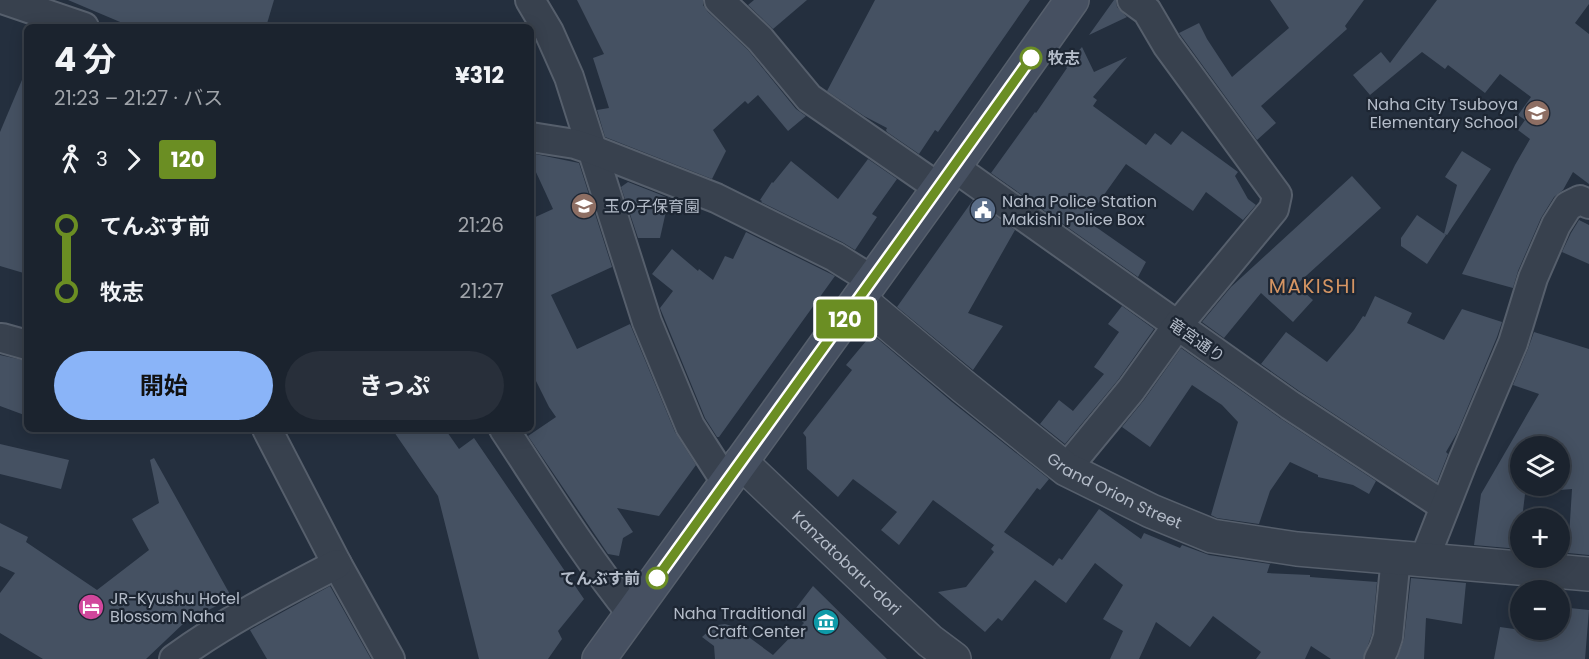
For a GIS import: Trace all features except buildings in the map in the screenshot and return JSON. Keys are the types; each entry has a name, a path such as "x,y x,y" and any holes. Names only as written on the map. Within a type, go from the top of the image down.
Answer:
{"main road":[{"path":"599,659 1072,0"}],"street":[{"path":"5,0 75,24"},
{"path":"530,0 549,32 570,77 647,322 690,426 733,472"},
{"name":"竜宮通り","path":"719,0 759,39 809,98 946,178 1177,326 1290,405 1444,506"},
{"path":"1066,469 1131,390 1177,326 1274,209 1277,195 1167,45 1147,10 1132,0"},
{"path":"534,137 574,144 593,150 716,198 835,257 866,289"},
{"path":"1379,659 1388,637 1410,559 1444,506 1513,343 1533,278 1556,225 1568,206 1580,200 1589,204"},
{"name":"Grand Orion Street","path":"866,289 964,387 1066,469 1151,512 1212,536 1296,549 1589,574"},
{"path":"269,432 337,564 390,659"},
{"path":"506,432 614,592 632,614"},
{"name":"Kanzatobaru-dori","path":"733,472 954,659"},
{"path":"174,659 201,639 293,586 337,564"}],"bus line":[{"name":"120","path":"657,578 1031,58"}],"place":[{"name":"牧志","path":"1031,58"},
{"name":"Naha City Tsuboya Elementary School","path":"1537,113"},
{"name":"玉の子保育園","path":"584,206"},
{"name":"Naha Police Station Makishi Police Box","path":"983,210"},
{"name":"てんぶす前","path":"657,578"},
{"name":"JR-Kyushu Hotel Blossom Naha","path":"91,607"},
{"name":"Naha Traditional Craft Center","path":"826,622"}],"district":[{"name":"MAKISHI","path":"1313,286"}]}
